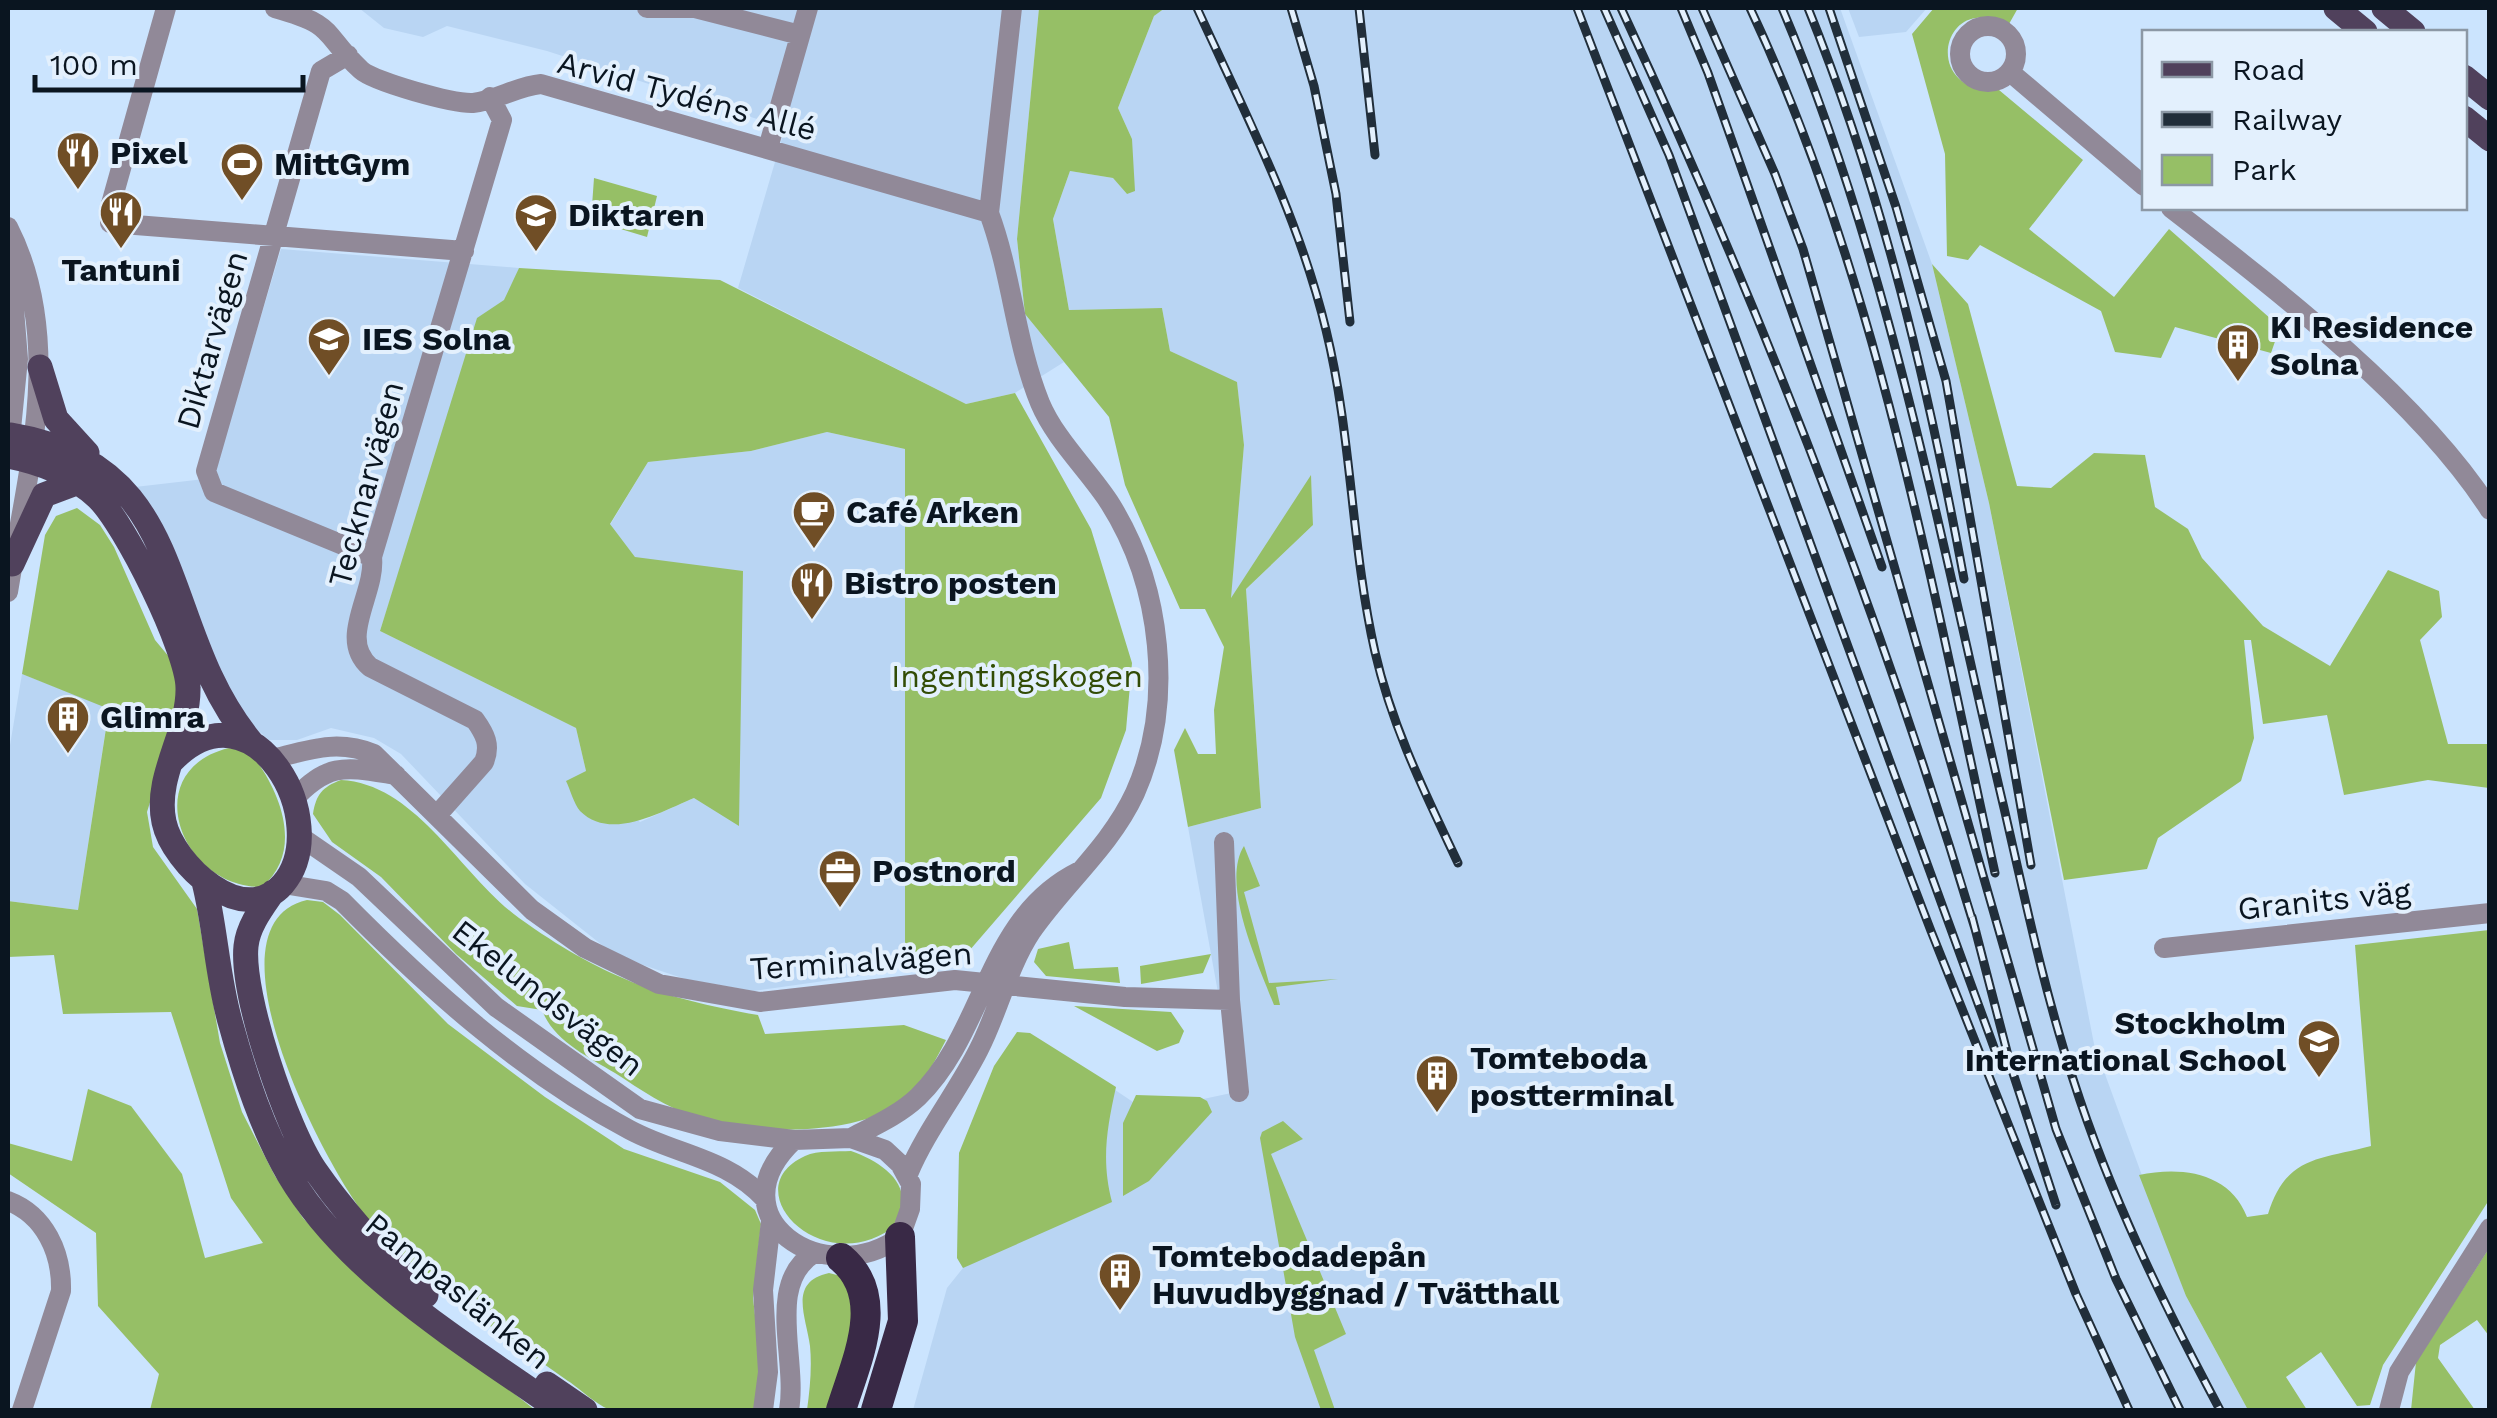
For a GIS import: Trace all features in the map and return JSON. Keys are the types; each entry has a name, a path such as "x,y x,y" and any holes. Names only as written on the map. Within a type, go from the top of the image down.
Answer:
{"highway":[{"path":"876,1410 903,1320 900,1237"},
{"path":"827,1256 860,1277 866,1307 842,1410"}],"main road":[{"path":"2336,8 2363,30"},
{"path":"2384,8 2411,30"},
{"path":"2467,79 2490,98"},
{"path":"2467,121 2490,140"},
{"path":"40,367 56,419 126,488 137,504 166,563 211,683 252,743"},
{"path":"18,450 94,460"},
{"path":"18,450 95,494 123,531 183,658 187,705 162,803 166,830 175,850 204,882"},
{"path":"12,564 44,495 76,483"},
{"path":"172,762 196,740 210,734 238,736 272,760 292,800 298,835 298,852 278,888"},
{"name":"Ekelundsvägen","path":"204,882 239,897 278,888"},
{"name":"Pampaslänken","path":"204,882 229,1020 264,1122 290,1176 333,1231 374,1272 538,1387 585,1410"},
{"name":"Pampaslänken","path":"278,888 253,924 246,962 292,1125 313,1166 343,1207 424,1294 538,1387 559,1410"}],"street":[{"path":"166,8 111,204 110,224 464,252"},
{"name":"Arvid Tydéns Allé","path":"276,8 312,18 330,29 371,77 473,103 520,86 541,84 989,213"},
{"path":"647,8 695,8 800,34"},
{"path":"768,148 808,8"},
{"path":"790,1410 794,1370 786,1293 793,1270 827,1256 868,1254 900,1237 910,1209 908,1174 923,1137 978,1051 1030,933 1079,871 1098,854 1134,795 1158,712 1158,647 1142,580 1112,506 1043,409 1027,370 989,213 1012,8"},
{"name":"Diktarvägen","path":"348,54 322,71 206,471 214,492 372,556"},
{"path":"2010,72 2142,184"},
{"name":"Tecknarvägen","path":"438,814 484,762 488,752 486,735 475,720 359,658 354,643 374,574 372,556 502,120 490,97"},
{"path":"2173,210 2412,412 2463,468 2490,510"},
{"path":"8,227 27,264 40,367 18,450"},
{"path":"8,227 18,360 18,450 8,592"},
{"name":"Terminalvägen","path":"272,760 326,745 352,746 374,754 438,814 482,865 532,910 585,948 659,984 760,1002 923,982 984,982 1126,997 1230,1000"},
{"path":"292,800 309,782 331,770 396,775"},
{"name":"Ekelundsvägen","path":"298,835 359,877 496,1007 640,1109 720,1132 794,1140"},
{"path":"1224,842 1230,1000 1239,1092"},
{"path":"851,1138 904,1109 927,1087 1002,946 1050,886 1079,871"},
{"name":"Ekelundsvägen","path":"278,888 326,891 342,901 419,979 477,1028 629,1130 734,1170 764,1198"},
{"name":"Granits väg","path":"2164,948 2490,913"},
{"path":"764,1410 768,1372 764,1290 770,1220 764,1198 777,1156 794,1140 851,1138 885,1150 908,1174"},
{"path":"8,1201 39,1223 59,1256 62,1274 61,1291 22,1410"},
{"path":"770,1220 789,1240 827,1256"},
{"path":"2390,1410 2398,1372 2490,1228"}],"shaded area":[{"path":"359,8 1039,8 1017,239 1025,314 1064,362 1015,393 966,404 738,288 785,128 547,51 447,26 423,37 384,28"},
{"path":"1165,8 1840,8 1932,264 1989,503 2094,1044 2186,1296 2248,1410 913,1410 947,1288 963,1268 957,1258 959,1153 1045,1043 1133,1102 1180,1104 1236,1092 1188,827 1261,808 1246,589 1313,525 1311,477 1230,601 1244,445 1237,383 1170,351 1162,308 1069,310 1053,219 1070,171 1113,178 1127,194 1132,139 1118,108 1154,16"},
{"path":"1848,8 1927,8 1906,32 1859,37"},
{"path":"281,249 519,268 405,553 380,631 576,728 586,771 640,822 694,798 635,557 610,525 648,462 751,451 827,432 905,449 905,961 888,972 754,991 685,979 643,965 607,949 525,884 401,754 374,738 331,728 297,740 269,740 239,714 135,487 213,478"},
{"path":"22,674 109,708 78,910 8,901 8,757"}],"green space":[{"path":"1039,8 1165,8 1154,16 1118,108 1132,139 1135,191 1127,194 1113,178 1070,171 1053,219 1069,310 1162,308 1170,351 1237,382 1244,445 1231,598 1311,475 1313,525 1246,589 1261,808 1188,827 1174,750 1185,728 1198,754 1216,754 1214,710 1224,647 1205,609 1180,609 1125,485 1109,417 1025,314 1017,239"},
{"path":"1934,8 2018,8 2009,24 1980,18 1963,23 1954,32 1948,57 1952,70 1962,81 1977,88 1999,90 2083,160 2029,229 2114,297 2169,229 2280,327 2271,353 2175,327 2161,358 2115,352 2101,311 1980,245 1968,260 1947,256 1945,154 1912,34"},
{"path":"594,178 657,196 647,237 591,220"},
{"path":"1932,264 1968,304 2017,486 2051,488 2094,453 2145,455 2155,507 2188,529 2202,558 2263,626 2330,666 2388,570 2439,591 2442,617 2420,640 2448,744 2489,744 2489,788 2428,780 2344,795 2327,715 2263,724 2251,640 2244,640 2254,738 2241,781 2158,838 2147,869 2064,880 1989,503"},
{"name":"Ingentingskogen","path":"519,268 720,280 966,404 1015,393 1091,529 1132,663 1126,730 1101,798 969,951 905,961 905,449 827,432 751,451 648,462 610,524 635,557 743,571 739,826 694,798 637,821 606,824 592,820 578,808 566,781 586,771 576,728 380,631 477,318 504,300"},
{"path":"77,508 100,525 114,547 155,640 170,658 178,711 147,812 153,847 197,909 220,1043 242,1112 275,1176 303,1218 340,1256 535,1410 150,1410 159,1374 98,1306 96,1233 8,1173 8,1143 72,1161 88,1089 131,1106 182,1174 205,1258 263,1243 231,1198 171,1012 63,1014 54,955 8,957 8,901 78,910 109,709 22,674 45,535 56,516"},
{"path":"229,748 250,752 271,784 283,820 282,856 262,887 233,882 209,869 191,849 180,826 177,802 184,779 201,760"},
{"path":"341,780 368,785 393,797 437,835 519,918 604,970 691,1001 758,1015 765,1034 904,1025 946,1040 914,1092 895,1107 870,1118 841,1125 778,1130 719,1123 684,1113 572,1047 554,1030 542,1010 517,1006 456,954 381,877 332,842 313,814 321,792"},
{"path":"1244,846 1260,886 1244,892 1269,983 1338,979 1276,987 1280,1005 1274,1005 1239,903 1236,881"},
{"path":"307,900 323,902 340,915 448,1024 545,1097 624,1149 720,1182 755,1210 761,1224 753,1298 761,1366 757,1410 642,1413 607,1408 438,1286 368,1219 326,1152 302,1103 281,1050 268,999 265,953 277,919"},
{"path":"2489,930 2489,1200 2383,1365 2370,1405 2357,1406 2321,1352 2286,1377 2307,1410 2248,1410 2186,1296 2139,1175 2171,1171 2202,1176 2229,1190 2247,1217 2268,1214 2284,1181 2306,1164 2371,1146 2355,945"},
{"path":"1069,942 1074,969 1118,967 1120,983 1046,976 1034,962 1038,949"},
{"path":"1211,954 1203,973 1141,984 1140,966"},
{"path":"1074,1006 1171,1012 1184,1031 1179,1043 1157,1051"},
{"path":"1017,1032 1030,1033 1116,1087 1106,1144 1112,1202 963,1268 957,1258 959,1153 994,1066"},
{"path":"1136,1095 1200,1097 1212,1112 1149,1181 1123,1196 1123,1123"},
{"path":"1283,1121 1303,1139 1271,1154 1346,1334 1314,1350 1335,1410 1321,1410 1295,1337 1260,1138 1262,1132"},
{"path":"851,1151 875,1162 894,1177 902,1198 897,1224 870,1240 842,1243 817,1238 797,1225 783,1208 778,1189 785,1171 810,1154"},
{"path":"2489,1248 2489,1336 2477,1320 2440,1345 2438,1358 2475,1410 2411,1410 2416,1362"},
{"path":"829,1273 845,1277 861,1300 833,1410 807,1410 811,1362 804,1292 816,1277"}],"railway":[{"path":"1197,8 1269,166 1315,288 1335,370 1375,652 1400,734 1458,863"},
{"path":"1291,8 1314,86 1336,194 1350,322"},
{"path":"1359,8 1375,155"},
{"path":"1577,8 1931,931 2076,1294 2129,1410"},
{"path":"1604,8 1669,155 2000,1064"},
{"path":"1621,8 1722,234 1815,463 1900,696 1976,932"},
{"path":"1681,8 1708,73 1882,567"},
{"path":"1702,8 1775,174 1803,249 2056,1129 2116,1279 2180,1410"},
{"path":"1750,8 1833,216 1866,324 1923,543 1995,873"},
{"path":"1782,8 1820,105 1883,302 1934,504 2035,944 2073,1079 2139,1248 2220,1410"},
{"path":"1808,8 1859,147 1900,289 1964,579"},
{"path":"1829,8 1896,207 1946,381 2031,865"},
{"path":"1972,917 2011,1067 2056,1205"}],"place":[{"name":"Pixel","path":"78,191"},
{"name":"MittGym","path":"242,202"},
{"name":"Tantuni","path":"121,250"},
{"name":"Diktaren","path":"536,253"},
{"name":"IES Solna","path":"329,377"},
{"name":"KI Residence Solna","path":"2238,383"},
{"name":"Café Arken","path":"814,550"},
{"name":"Bistro posten","path":"812,621"},
{"name":"Glimra","path":"68,755"},
{"name":"Postnord","path":"840,909"},
{"name":"Stockholm International School","path":"2319,1079"},
{"name":"Tomteboda postterminal","path":"1437,1114"},
{"name":"Tomtebodadepån Huvudbyggnad / Tvätthall","path":"1120,1312"}]}
